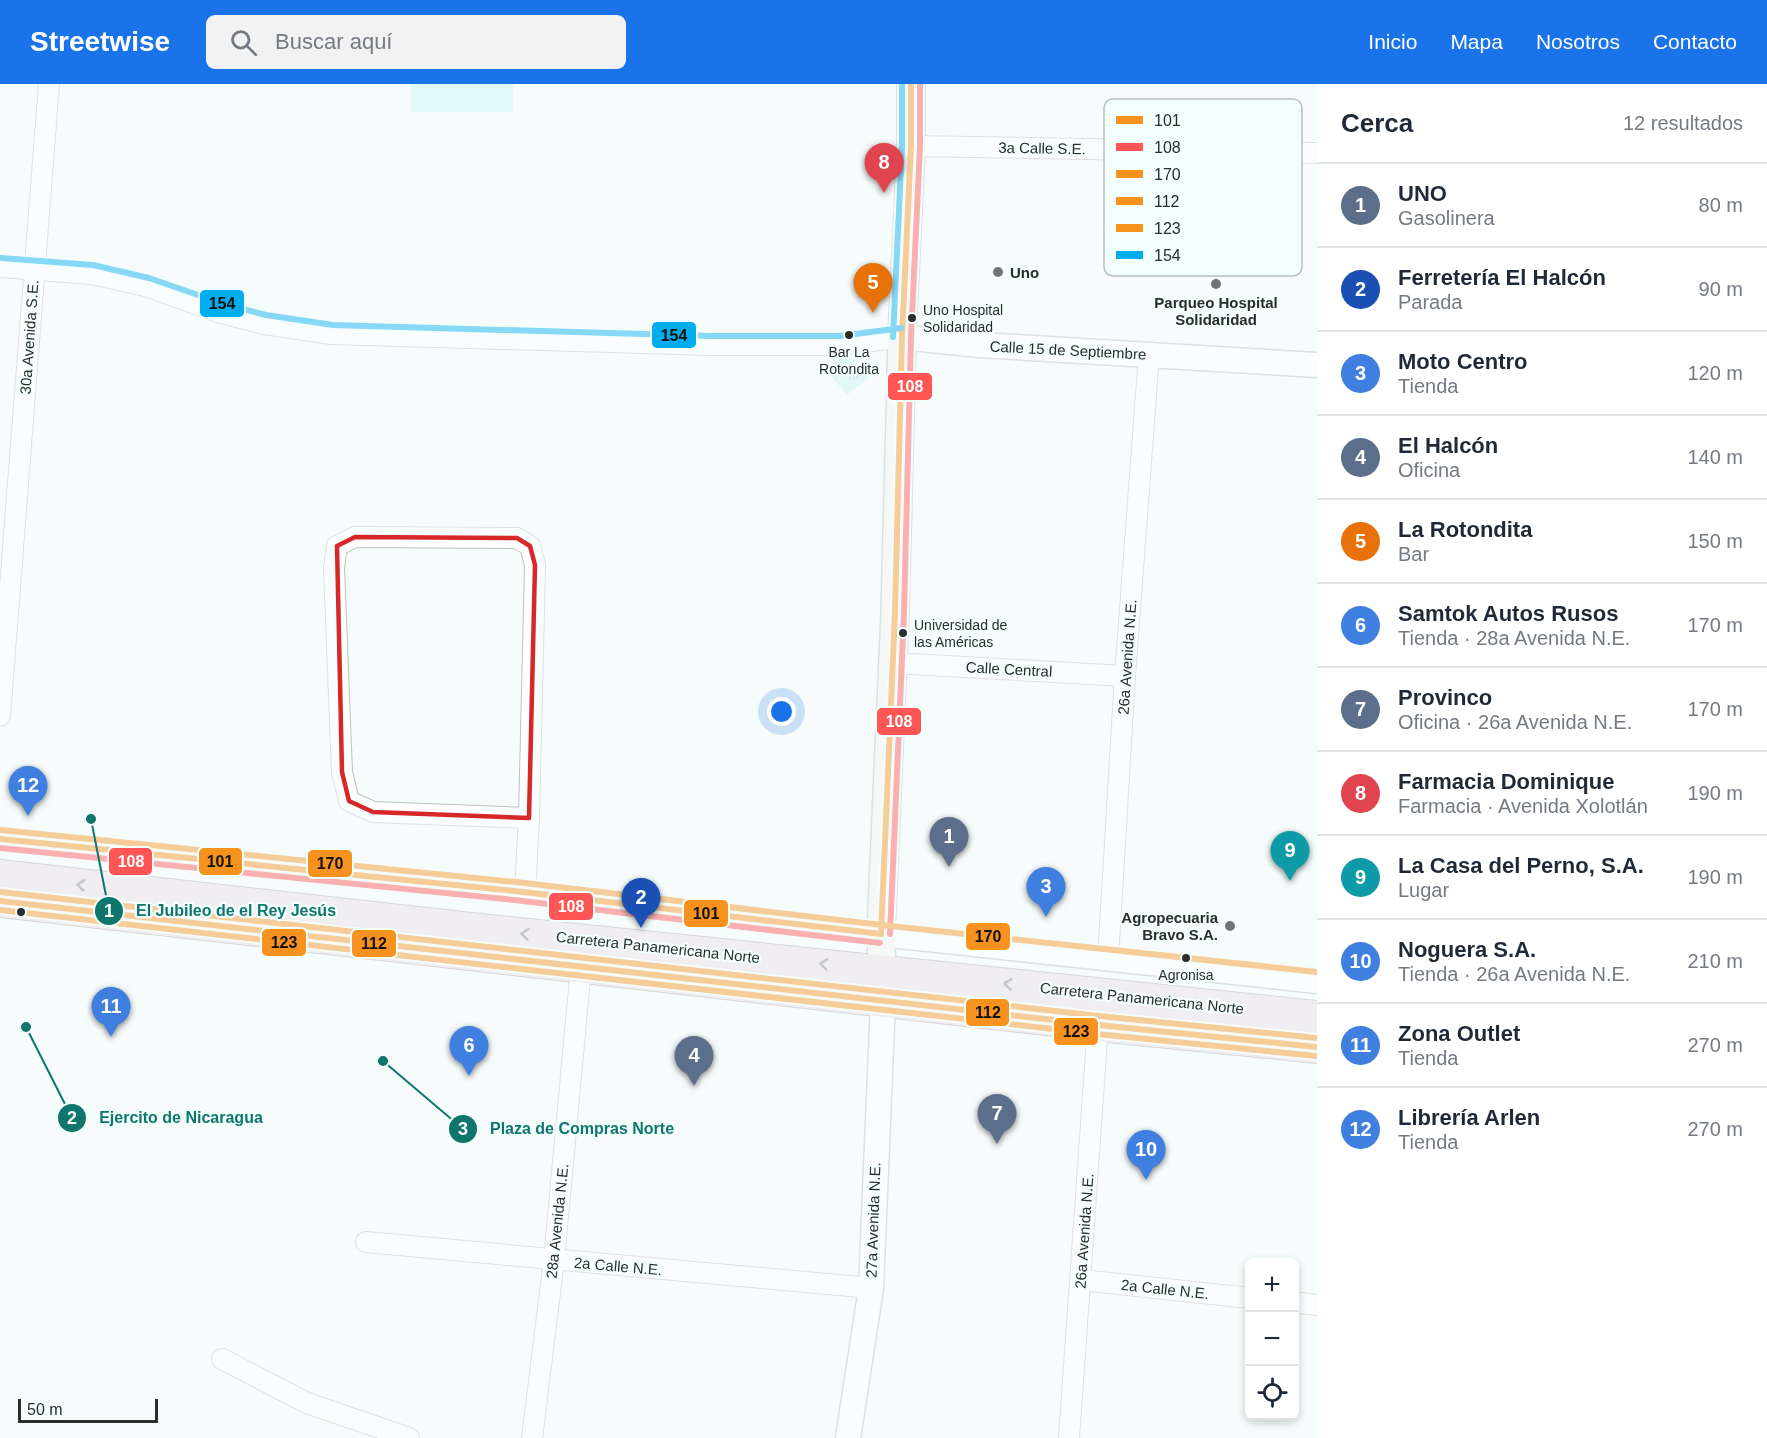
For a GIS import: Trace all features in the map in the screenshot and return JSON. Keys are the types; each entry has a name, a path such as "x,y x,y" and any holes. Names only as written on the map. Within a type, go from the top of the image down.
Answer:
{"highway":[{"name":"Carretera Panamericana Norte","path":"0,876 427,924 882,985 1098,1025 1317,1047"},
{"name":"Carretera Panamericana Norte","path":"0,901 580,967 882,985 1317,1017"}],"main road":[{"path":"882,985 881,934 893,663 902,337 911,146 911,84"}],"street":[{"name":"30a Avenida S.E.","path":"0,716 6,554 34,269 49,84"},
{"name":"3a Calle S.E.","path":"911,146 1104,149"},
{"name":"3a Calle S.E.","path":"1302,153 1317,153"},
{"name":"Calle 15 de Septiembre","path":"0,267 91,274 146,286 218,312 264,324 332,334 712,345 841,345 902,337 980,345 1317,365"},
{"name":"26a Avenida N.E.","path":"1108,959 1125,676 1149,355"},
{"path":"525,893 529,818 535,565 530,546 517,538 355,537 337,546 334,568 342,772 349,801 373,812 529,818"},
{"name":"Calle Central","path":"893,663 1125,676"},
{"path":"0,839 525,893 1317,981"},
{"name":"28a Avenida N.E.","path":"532,1438 554,1260 580,967"},
{"name":"27a Avenida N.E.","path":"848,1438 871,1288 882,985"},
{"name":"26a Avenida N.E.","path":"1069,1438 1098,1025"},
{"name":"2a Calle N.E.","path":"366,1242 871,1288"},
{"name":"2a Calle N.E.","path":"1081,1280 1245,1297"},
{"path":"1299,1303 1317,1305"},
{"path":"222,1359 307,1403 409,1438"}],"highlighted area":[{"path":"355,537 517,538 530,546 535,565 529,818 373,812 349,801 342,772 337,546"}],"green space":[{"path":"411,84 513,84 513,112 411,112"},
{"path":"846,353 869,377 847,395 826,370"}],"transit line":[{"name":"154","path":"893,337 902,146 902,84"},
{"name":"101","path":"881,934 895,612 902,337 911,146 911,84"},
{"name":"108","path":"890,934 904,612 911,337 920,146 920,84"},
{"name":"154","path":"1,258 93,265 149,278 221,303 266,315 333,325 712,336 840,336 901,328"},
{"name":"170","path":"1,830 516,882 882,925 1317,972"},
{"name":"101","path":"0,839 515,891 881,934"},
{"name":"108","path":"0,848 514,900 880,943"},
{"name":"170","path":"1,892 1099,1016 1317,1038"},
{"name":"112","path":"0,901 1098,1025 1317,1047"},
{"name":"123","path":"0,910 1097,1034 1316,1056"}],"place":[{"name":"Farmacia Dominique","path":"884,193"},
{"name":"Uno","path":"998,272"},
{"name":"Parqueo Hospital Solidaridad","path":"1216,284"},
{"name":"La Rotondita","path":"873,313"},
{"name":"Uno Hospital Solidaridad","path":"912,318"},
{"name":"Bar La Rotondita","path":"849,335"},
{"name":"Universidad de las Américas","path":"903,633"},
{"name":"Librería Arlen","path":"28,816"},
{"name":"El Jubileo de el Rey Jesús","path":"91,819"},
{"name":"UNO","path":"949,867"},
{"name":"La Casa del Perno, S.A.","path":"1290,881"},
{"name":"Moto Centro","path":"1046,917"},
{"name":"Agropecuaria Bravo S.A.","path":"1230,926"},
{"name":"Ferretería El Halcón","path":"641,928"},
{"name":"Agronisa","path":"1186,958"},
{"name":"Ejercito de Nicaragua","path":"26,1027"},
{"name":"Zona Outlet","path":"111,1037"},
{"name":"Plaza de Compras Norte","path":"383,1061"},
{"name":"Samtok Autos Rusos","path":"469,1076"},
{"name":"El Halcón","path":"694,1086"},
{"name":"Provinco","path":"997,1144"},
{"name":"Noguera S.A.","path":"1146,1180"}]}
